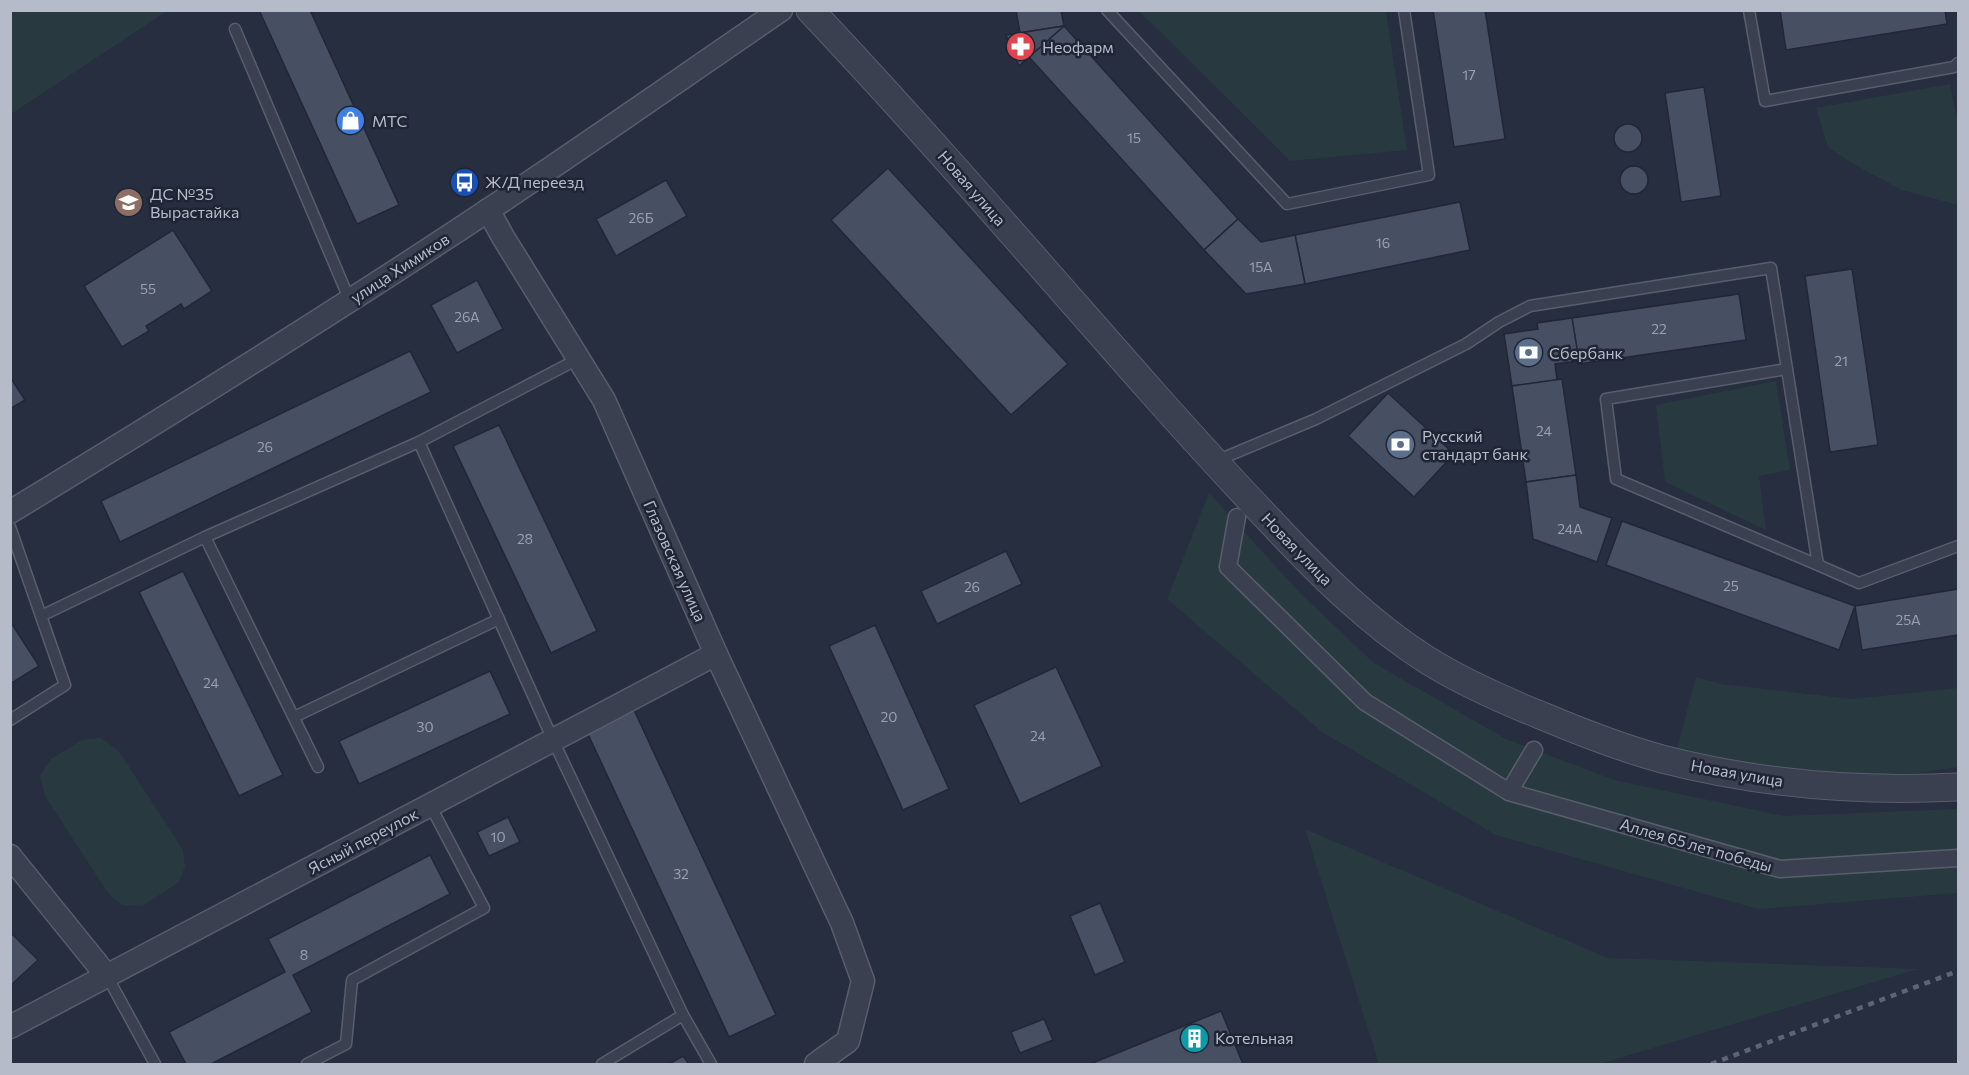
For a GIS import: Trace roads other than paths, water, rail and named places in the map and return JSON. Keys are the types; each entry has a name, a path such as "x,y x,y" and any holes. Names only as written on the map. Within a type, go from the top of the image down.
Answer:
{"street":[{"name":"улица Химиков","path":"10,512 242,371 350,301 488,210 781,10"},
{"name":"Новая улица","path":"810,10 894,100 1214,462 1347,599 1427,660 1504,700 1598,739 1661,758 1734,775 1808,784 1861,788 1959,787"},
{"name":"Глазовская улица","path":"488,210 604,400 716,654 842,923 863,981 848,1041 816,1065"},
{"name":"Аллея 65 лет победы","path":"1237,517 1228,567 1365,702 1509,792 1780,869 1959,858"},
{"name":"Ясный переулок","path":"10,1027 716,654"},
{"path":"1509,792 1534,750"},
{"path":"10,856 107,976"}],"lane":[{"path":"1107,10 1287,204 1429,175 1404,10"},
{"path":"1749,10 1765,101 1954,67 1959,63"},
{"path":"235,29 350,301"},
{"path":"1214,462 1316,419 1466,344 1530,306 1771,268 1818,565"},
{"path":"41,616 205,537 419,442 578,359"},
{"path":"1787,369 1606,399 1616,479 1859,583 1959,546"},
{"path":"419,442 553,740 683,1015 711,1065"},
{"path":"10,527 65,686 10,720"},
{"path":"205,537 318,767"},
{"path":"294,717 499,620"},
{"path":"308,1065 346,1044 352,980 484,908 430,805"},
{"path":"107,976 154,1065"},
{"path":"602,1065 683,1015"}],"railway":[{"path":"1711,1064 1958,971"}],"place":[{"name":"Неофарм","path":"1021,47"},
{"name":"МТС","path":"351,121"},
{"name":"Ж/Д переезд","path":"464,182"},
{"name":"ДС №35 Вырастайка","path":"129,203"},
{"name":"Сбербанк","path":"1528,353"},
{"name":"Русский стандарт банк","path":"1401,445"},
{"name":"Котельная","path":"1194,1038"}]}
